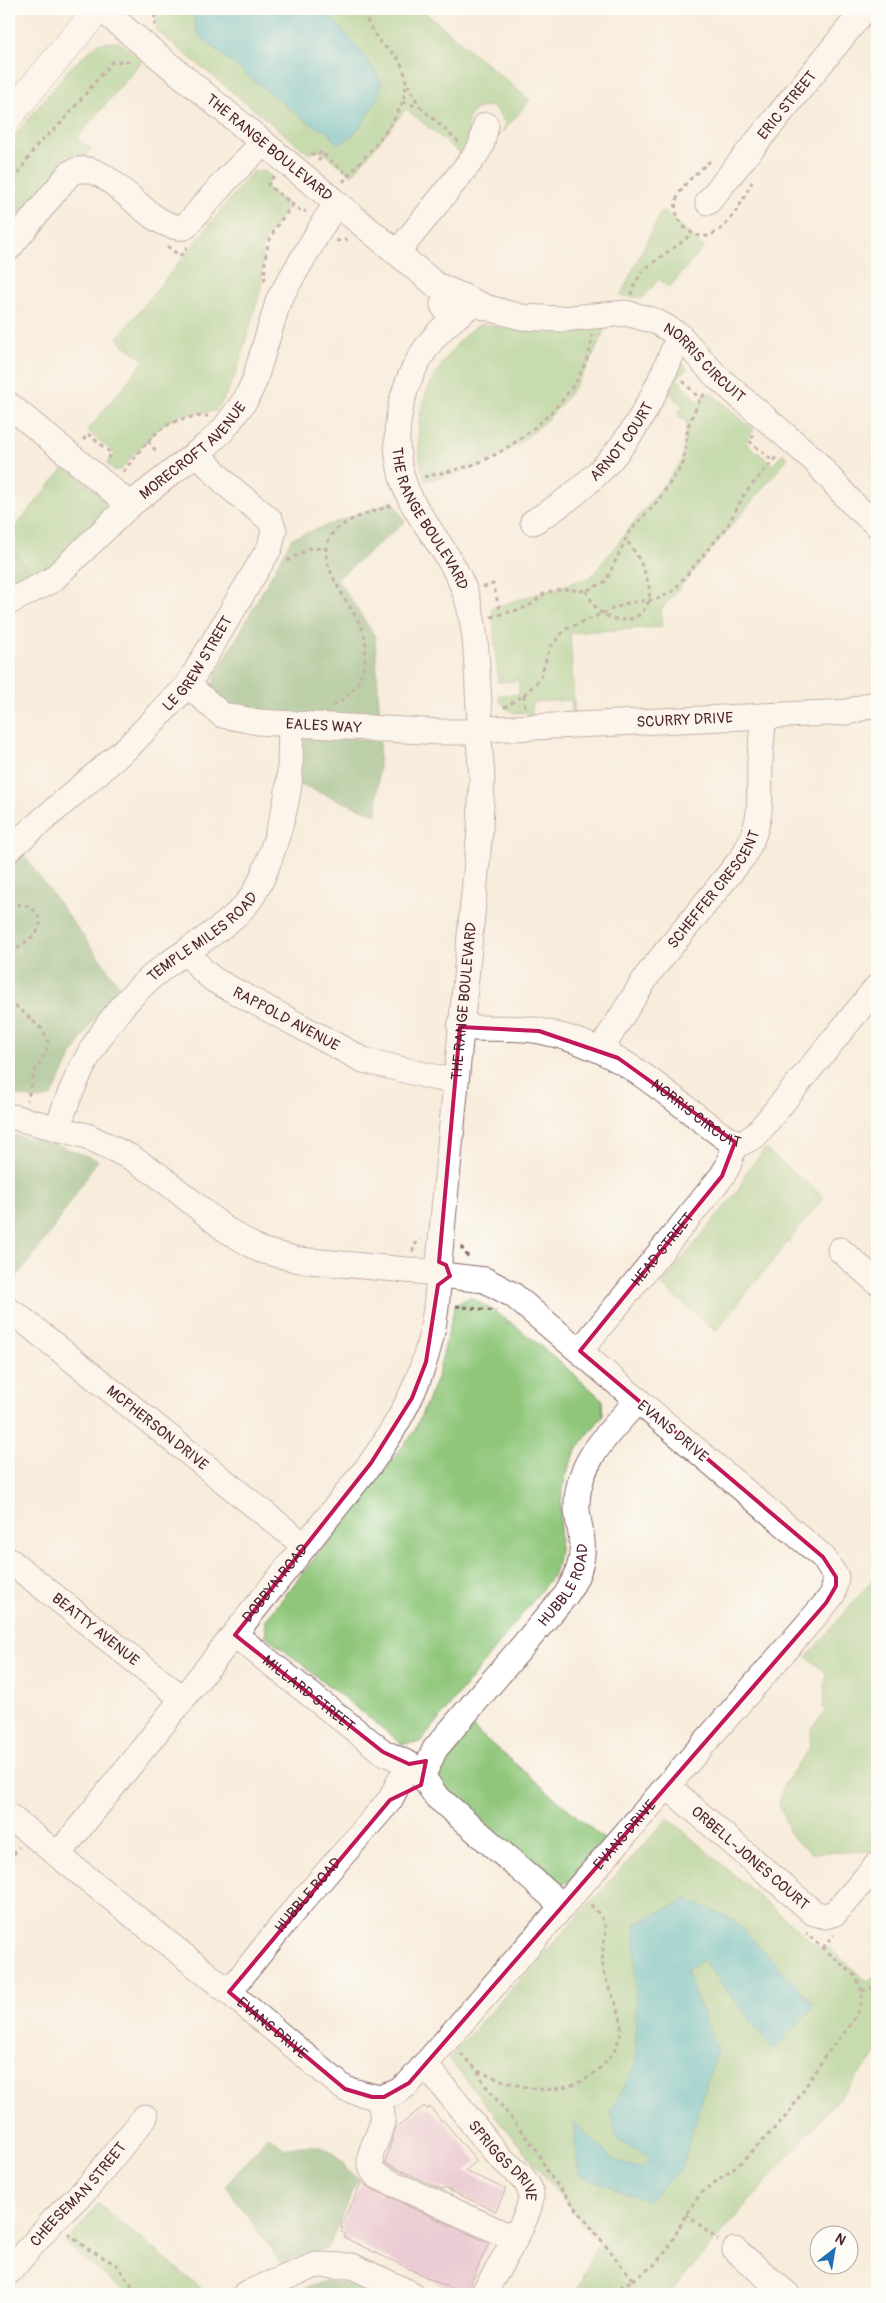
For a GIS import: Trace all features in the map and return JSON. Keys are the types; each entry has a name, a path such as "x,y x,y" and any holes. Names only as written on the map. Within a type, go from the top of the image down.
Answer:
{"main road":[{"path":"9,116 100,9"}],"street":[{"name":"THE RANGE BOULEVARD","path":"100,9 259,140 341,201 454,306 408,379 400,409 397,441 413,484 412,500 447,554 466,593 472,614 485,725 480,830 434,1278"},
{"name":"ERIC STREET","path":"708,202 865,9"},
{"path":"397,253 475,155 481,146 486,125"},
{"path":"9,248 69,174 75,170 92,170 102,175 157,220 176,228 185,227 194,219 226,180 243,152 259,140"},
{"name":"MORECROFT AVENUE","path":"9,602 52,580 130,505 222,430 246,399 254,382 279,299 311,248 326,219 341,201"},
{"name":"NORRIS CIRCUIT","path":"454,306 521,317 561,319 626,313 655,321 679,335 717,378 813,459 851,502 877,525"},
{"name":"ARNOT COURT","path":"533,522 578,493 618,451 651,401 679,335"},
{"path":"9,405 130,505"},
{"name":"LE GREW STREET","path":"9,849 129,746 188,685 270,547 274,530 270,520 226,484 197,452"},
{"name":"EALES WAY","path":"188,685 222,715 258,722 433,732 485,725"},
{"name":"SCURRY DRIVE","path":"485,725 848,712 877,703"},
{"name":"SCHEFFER CRESCENT","path":"606,1052 629,1006 649,974 743,857 752,840 759,824 761,804 757,716"},
{"name":"TEMPLE MILES ROAD","path":"58,1127 68,1096 112,1019 150,980 242,910 250,900 264,874 288,793 291,723"},
{"name":"RAPPOLD AVENUE","path":"187,951 201,969 214,980 338,1049 375,1064 399,1068 439,1065 456,1073"},
{"name":"NORRIS CIRCUIT","path":"460,1022 492,1030 516,1028 539,1031 571,1038 606,1052 638,1070 721,1135 735,1142 747,1142 755,1136 877,987"},
{"path":"16,1117 87,1136 130,1157 158,1175 225,1230 260,1250 300,1260 434,1278"},
{"name":"HEAD STREET","path":"580,1351 722,1176 728,1166 735,1142"},
{"path":"840,1250 877,1282"},
{"name":"EVANS DRIVE","path":"9,1816 229,1992 345,2089 379,2098 397,2092 410,2083 826,1603 836,1586 836,1577 823,1557 519,1300 485,1280 434,1278"},
{"name":"DOBBYN ROAD","path":"58,1855 371,1463 407,1407 426,1362 434,1278"},
{"name":"MCPHERSON DRIVE","path":"9,1312 18,1316 305,1546"},
{"name":"HUBBLE ROAD","path":"229,1992 291,1914 390,1800 414,1778 435,1749 566,1595 578,1576 582,1561 582,1540 577,1503 580,1482 587,1462 595,1449 638,1400"},
{"name":"BEATTY AVENUE","path":"9,1560 183,1698"},
{"name":"MILLARD STREET","path":"234,1634 383,1752 564,1906"},
{"name":"ORBELL-JONES COURT","path":"667,1786 814,1913 825,1916 834,1913 877,1866"},
{"name":"SPRIGGS DRIVE","path":"424,2065 451,2093 500,2156 520,2175 529,2188 529,2205 515,2238 483,2294"},
{"path":"379,2098 382,2122 369,2162 371,2170 377,2176 515,2238"},
{"name":"CHEESEMAN STREET","path":"10,2266 88,2186 145,2117"},
{"path":"735,2250 787,2294"},
{"path":"245,2294 316,2265 352,2266 412,2294"}],"path":[{"path":"9,187 37,145 62,122 112,62 134,62 158,34 155,32 154,12 156,9"},
{"path":"358,9 368,21 380,43 400,61 407,84 420,107 475,155"},
{"path":"341,201 395,117 403,102 407,84"},
{"path":"403,102 420,107"},
{"path":"308,157 314,153 324,155"},
{"path":"264,287 266,245 278,223 293,205"},
{"path":"626,313 633,287 643,270 665,256 692,233"},
{"path":"331,706 340,702 359,683 365,663 365,638 357,618 335,582 327,549 328,541 341,526 413,484 473,464 518,439 543,420 565,396 580,373 590,354 592,327"},
{"path":"490,618 528,607 546,593 562,589 586,591 606,581 625,539 636,523 657,502 683,464 690,422 700,399 710,389"},
{"path":"110,488 148,441 167,424 184,417 211,416"},
{"path":"758,430 749,441 773,461"},
{"path":"148,441 158,452"},
{"path":"485,725 524,695 540,679 550,647 559,635 577,623 604,615 627,603 666,596 673,591 727,527 745,493 782,450"},
{"path":"397,510 413,484"},
{"path":"586,591 597,610 617,620 636,617 643,611 649,600 643,568 625,539"},
{"path":"261,563 278,571 283,563 298,553 310,548 327,549"},
{"path":"480,582 482,587 493,584 501,614"},
{"path":"9,905 27,905 33,908 40,925 33,937 17,947 9,956"},
{"path":"9,1000 42,1029 48,1041 48,1047 35,1071 16,1117"},
{"path":"422,1232 421,1240 413,1246 434,1278 500,1311"},
{"path":"477,2070 506,2082 537,2089 566,2088 580,2084 608,2061 617,2046 621,2028 615,1997 603,1968 606,1924 590,1903"},
{"path":"607,2294 633,2280 654,2265 668,2249 686,2214 701,2193 744,2160 789,2113 824,2057 851,2024 862,2001 862,1991 855,1976 801,1928"},
{"path":"862,1991 877,1986"},
{"path":"460,2053 477,2070 485,2085 538,2152 548,2172 633,2280"},
{"path":"686,2214 718,2240 735,2250"},
{"path":"53,2220 78,2242 117,2265 135,2290 141,2294"}],"highlighted area":[{"path":"460,1027 539,1031 618,1058 735,1142 722,1176 580,1351 823,1557 836,1577 836,1586 826,1603 409,2083 384,2097 372,2097 345,2089 229,1992 390,1800 421,1785 426,1761 409,1764 383,1752 235,1635 371,1463 412,1398 426,1362 438,1285 450,1276 446,1265 439,1262"}],"green space":[{"path":"159,9 421,9 530,100 503,132 505,123 496,110 489,106 474,110 467,122 470,141 462,155 406,109 352,175 323,152 317,150 309,154 157,31 156,12"},
{"path":"119,42 143,60 77,138 91,149 84,159 9,235 9,142 70,68 99,43"},
{"path":"264,171 272,177 265,186 285,202 285,212 267,236 262,250 262,285 236,374 222,402 215,411 181,415 160,426 121,469 115,471 107,464 115,453 87,431 144,361 117,339 252,172"},
{"path":"662,210 704,247 669,288 659,279 643,298 620,296"},
{"path":"483,324 547,334 605,328 595,351 570,393 537,429 496,457 467,470 425,481 418,444 421,410 426,394 442,363 457,344 470,330"},
{"path":"678,359 687,369 677,378 699,403 710,392 754,430 745,442 773,465 783,453 788,458 661,610 662,627 570,633 575,717 572,717 571,700 532,702 532,719 528,718 527,712 513,713 499,701 499,695 519,694 519,681 498,682 492,608 591,577 682,461 687,423 677,414 683,406 665,389"},
{"path":"66,466 101,495 106,511 88,537 76,549 9,601 9,534"},
{"path":"393,501 405,522 337,579 375,636 380,720 237,714 211,692 216,675 292,538"},
{"path":"9,543 37,583 9,601"},
{"path":"298,734 380,741 377,815 297,784"},
{"path":"20,850 120,986 99,1011 82,1038 52,1096 40,1100 9,1094 9,858"},
{"path":"9,1134 52,1143 98,1160 53,1229 9,1287"},
{"path":"765,1149 824,1197 716,1331 661,1285 739,1189 747,1171"},
{"path":"470,1297 522,1331 602,1399 603,1416 580,1446 565,1478 561,1505 559,1548 554,1574 421,1742 402,1744 266,1636 265,1621 414,1432 437,1378 455,1305"},
{"path":"874,1578 877,1578 877,1854 875,1857 868,1851 811,1853 791,1836 779,1803 784,1784 809,1749 812,1728 826,1710 823,1708 826,1673 807,1657"},
{"path":"467,1723 606,1841 584,1869 570,1881 555,1885 437,1787 436,1759"},
{"path":"668,1818 823,1951 828,1947 868,1982 877,1972 877,2054 669,2294 575,2294 598,2242 448,2058"},
{"path":"268,2135 285,2149 307,2145 328,2150 340,2159 349,2172 359,2178 327,2249 311,2252 281,2263 226,2186"},
{"path":"98,2204 208,2294 127,2294 66,2244"},
{"path":"325,2281 352,2284 374,2294 288,2294"}],"water":[{"path":"196,9 321,9 355,44 378,75 382,84 376,101 365,120 344,142 337,144 327,131 316,127 288,108 200,37 194,22"},
{"path":"687,1899 734,1920 815,2005 774,2050 703,1960 686,1971 717,2050 681,2169 648,2201 579,2175 573,2122 614,2160 641,2169 650,2157 618,2141 610,2112 636,2066 635,1924"}],"building":[{"path":"424,2106 427,2109 430,2107 441,2121 443,2120 477,2161 465,2171 506,2189 496,2211 444,2188 443,2190 385,2163 395,2129"},
{"path":"362,2182 371,2189 489,2243 467,2291 462,2289 460,2292 443,2285 343,2237 345,2234 341,2232 343,2228 340,2227"}]}
